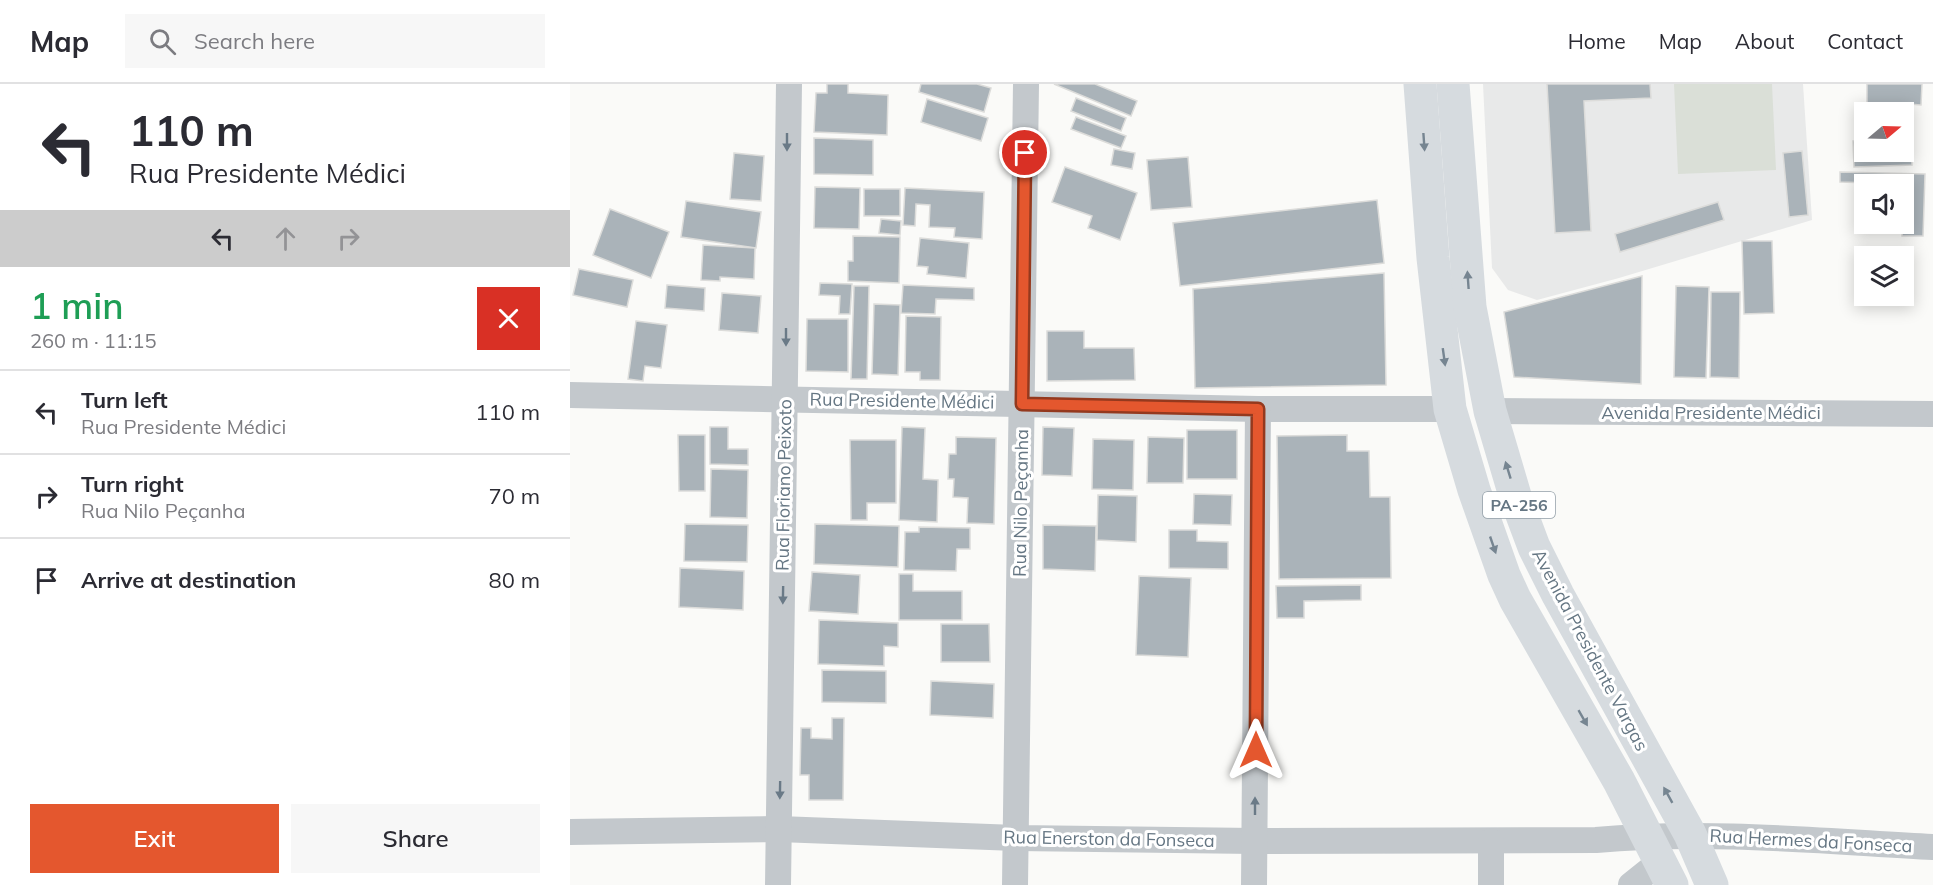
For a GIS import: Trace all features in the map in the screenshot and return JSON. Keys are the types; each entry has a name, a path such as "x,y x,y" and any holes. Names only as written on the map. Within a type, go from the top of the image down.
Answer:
{"main road":[{"name":"Avenida Presidente Vargas","path":"1420,84 1433,258 1450,409 1474,490 1504,574 1660,861"},
{"name":"Avenida Presidente Vargas","path":"1453,84 1470,307 1490,411 1516,499 1534,547 1558,595 1690,834 1712,885"}],"street":[{"name":"Rua Floriano Peixoto","path":"778,885 789,84"},
{"name":"Rua Nilo Peçanha","path":"1015,885 1026,84"},
{"name":"Rua Presidente Médici","path":"570,395 1258,409 1450,409"},
{"path":"1254,885 1258,409"},
{"name":"Avenida Presidente Médici","path":"1490,411 1933,414"},
{"name":"Rua Enerston da Fonseca","path":"570,832 779,829 1016,838 1255,842 1596,840 1660,861"},
{"name":"Rua Hermes da Fonseca","path":"1660,861 1690,834 1933,847"},
{"path":"1491,841 1491,885"},
{"path":"1631,885 1660,861"}],"shaded area":[{"path":"1483,84 1803,84 1812,220 1537,300 1508,290 1492,268"},
{"path":"1674,84 1772,84 1776,170 1678,174"}],"building":[{"path":"827,84 848,84 848,93 888,95 887,135 814,132 816,93 827,93"},
{"path":"921,84 977,84 991,88 984,112 919,92"},
{"path":"1054,84 1095,84 1137,101 1131,116"},
{"path":"1547,84 1650,84 1651,98 1584,101 1591,231 1555,233"},
{"path":"1867,84 1922,84 1921,105 1914,104 1914,102 1867,102"},
{"path":"1076,98 1126,118 1121,131 1071,111"},
{"path":"927,99 988,118 981,141 921,122"},
{"path":"1076,117 1126,136 1121,148 1071,129"},
{"path":"814,138 873,140 873,175 814,174"},
{"path":"1853,141 1854,162 1912,162 1912,165 1854,167"},
{"path":"1114,149 1135,153 1132,169 1111,165"},
{"path":"1802,151 1808,215 1789,217 1783,153"},
{"path":"734,153 764,156 761,201 730,199"},
{"path":"1188,157 1192,207 1151,210 1147,160"},
{"path":"1065,167 1137,193 1120,240 1088,228 1092,216 1052,202"},
{"path":"1840,172 1925,174 1923,236 1902,236 1902,234 1914,234 1914,174 1854,174 1854,182 1840,182"},
{"path":"815,187 860,188 859,229 814,228"},
{"path":"905,188 984,192 982,239 954,237 955,228 929,227 930,205 916,204 915,226 903,225"},
{"path":"864,189 900,189 900,216 864,216"},
{"path":"1377,200 1384,263 1180,286 1173,223"},
{"path":"686,201 761,212 756,248 681,237"},
{"path":"1718,202 1724,220 1620,252 1615,234"},
{"path":"610,209 669,232 651,278 593,255"},
{"path":"881,219 901,221 900,235 879,233"},
{"path":"853,236 900,237 899,283 848,281 848,261 853,261"},
{"path":"920,238 969,243 966,278 927,274 928,267 917,266"},
{"path":"1742,241 1772,241 1774,313 1744,314"},
{"path":"703,245 755,248 754,279 720,277 720,281 701,280"},
{"path":"579,269 633,280 627,307 573,295"},
{"path":"1384,273 1386,385 1195,388 1193,289"},
{"path":"1642,276 1641,384 1514,377 1504,312"},
{"path":"820,283 852,284 850,314 839,314 840,296 819,295"},
{"path":"667,285 705,288 704,311 665,308"},
{"path":"903,285 974,288 974,300 936,299 935,314 901,313"},
{"path":"854,286 869,286 867,379 851,379"},
{"path":"1676,286 1709,287 1706,378 1674,377"},
{"path":"1711,292 1740,292 1739,378 1710,377"},
{"path":"722,293 761,296 758,333 719,330"},
{"path":"874,304 900,305 898,375 872,374"},
{"path":"906,316 941,317 940,380 920,380 920,372 905,372"},
{"path":"807,319 848,319 848,372 806,371"},
{"path":"636,321 667,325 661,368 645,366 643,381 628,379"},
{"path":"1047,331 1084,331 1084,348 1134,348 1135,380 1047,381"},
{"path":"710,427 728,427 728,449 748,449 748,465 710,464"},
{"path":"902,427 925,428 923,479 938,480 937,522 899,520"},
{"path":"1043,427 1074,428 1072,476 1042,475"},
{"path":"1187,430 1237,430 1237,479 1187,479"},
{"path":"678,435 705,435 705,491 679,491"},
{"path":"1347,435 1347,451 1369,451 1370,497 1390,497 1391,578 1279,579 1277,436"},
{"path":"956,437 996,438 994,524 967,523 968,498 953,497 954,479 948,479 949,454 956,454"},
{"path":"1148,437 1184,438 1183,483 1147,483"},
{"path":"1093,439 1134,440 1133,490 1092,489"},
{"path":"850,440 896,440 896,503 867,503 867,520 851,520"},
{"path":"711,469 748,470 747,518 710,517"},
{"path":"1194,494 1232,495 1231,525 1193,524"},
{"path":"1098,495 1137,496 1136,542 1097,540"},
{"path":"685,524 748,525 747,562 684,561"},
{"path":"815,524 899,526 898,567 814,564"},
{"path":"1043,525 1096,526 1095,571 1043,569"},
{"path":"919,527 970,528 970,549 957,549 956,571 904,570 905,532 919,532"},
{"path":"1169,530 1197,530 1197,541 1228,542 1228,569 1169,568"},
{"path":"680,568 744,571 743,610 679,607"},
{"path":"812,572 860,575 858,614 809,611"},
{"path":"899,574 913,574 913,591 962,591 962,620 899,620"},
{"path":"1139,576 1191,578 1188,657 1136,655"},
{"path":"1361,585 1361,600 1304,601 1304,618 1277,618 1276,586"},
{"path":"819,620 898,623 898,647 884,646 884,666 818,664"},
{"path":"941,624 989,624 990,662 941,662"},
{"path":"822,670 886,671 886,703 822,702"},
{"path":"931,681 994,684 993,718 930,715"},
{"path":"832,718 844,718 843,800 809,800 809,775 800,775 801,728 811,728 811,738 832,739"}],"route":[{"path":"1025,153 1022,404 1258,409 1256,750"}]}
